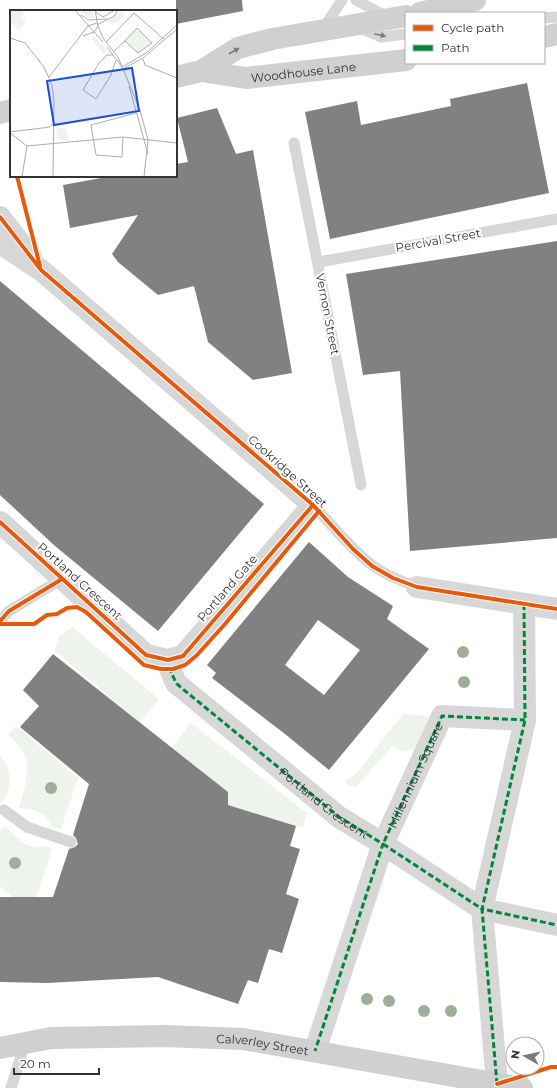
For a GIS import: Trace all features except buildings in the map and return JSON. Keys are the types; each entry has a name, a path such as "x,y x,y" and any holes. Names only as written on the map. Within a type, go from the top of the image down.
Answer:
{"street":[{"path":"423,12 448,3 475,0"},
{"name":"Woodhouse Lane","path":"201,72 238,48 272,39 323,30 401,23"},
{"path":"545,37 557,34"},
{"name":"Woodhouse Lane","path":"177,77 201,72 246,78 405,60"},
{"path":"0,113 10,110"},
{"name":"Cookridge Street","path":"0,217 42,270"},
{"name":"Cookridge Street","path":"0,243 42,270 313,505"},
{"name":"Portland Gate","path":"168,660 183,656 313,505"},
{"name":"Portland Crescent","path":"0,522 146,655 168,660 176,683 339,817 383,844"},
{"name":"Cookridge Street","path":"417,587 557,609"},
{"path":"497,1084 482,909 525,720 524,604"},
{"name":"Millennium Square","path":"315,1052 383,844 442,716 525,720"},
{"path":"383,844 482,909 557,925"},
{"name":"Calverley Street","path":"0,1048 51,1038 165,1036 244,1039 522,1088"}],"lane":[{"path":"323,30 342,0"},
{"path":"356,0 401,23"},
{"path":"545,18 557,17"},
{"name":"Vernon Street","path":"294,143 319,262 361,484"},
{"name":"Percival Street","path":"319,262 557,218"},
{"name":"Cookridge Street","path":"313,505 353,549 372,566 393,578 417,587"},
{"path":"0,621 9,611 62,579"},
{"path":"4,810 28,827 71,842"},
{"path":"11,1088 25,1043"}],"shaded area":[{"path":"72,627 159,699 140,722 55,651 59,636"},
{"path":"403,714 437,717 415,748 402,752 393,745 356,787 346,784 345,780 355,775"},
{"path":"191,723 307,813 303,828 228,805 228,792 172,747"},
{"path":"16,726 78,778 61,829 52,827 43,815 35,810 19,808 25,786 27,770 25,754 8,734"},
{"path":"0,756 7,767 10,780 7,793 0,804"},
{"path":"6,826 23,843 33,847 46,846 52,849 36,897 12,897 0,886 0,829"}],"marked path":[{"path":"524,604 525,720 482,909 557,925"},
{"path":"169,667 176,683 184,690 339,817 383,844 315,1051"},
{"path":"497,1084 482,909 383,844 442,716 525,720"}],"cycle path":[{"path":"17,177 40,266"},
{"path":"0,217 41,270 313,505 353,549 372,566 393,578 417,587 557,609"},
{"path":"0,522 146,655 168,660 183,656 313,505"},
{"path":"0,624 34,624 47,615 57,614 67,608 77,607 86,612 144,665 161,669 173,669 185,665 196,656 225,624 319,511"},
{"path":"0,621 9,611 62,579"},
{"path":"497,1084 551,1067 557,1067"}]}
